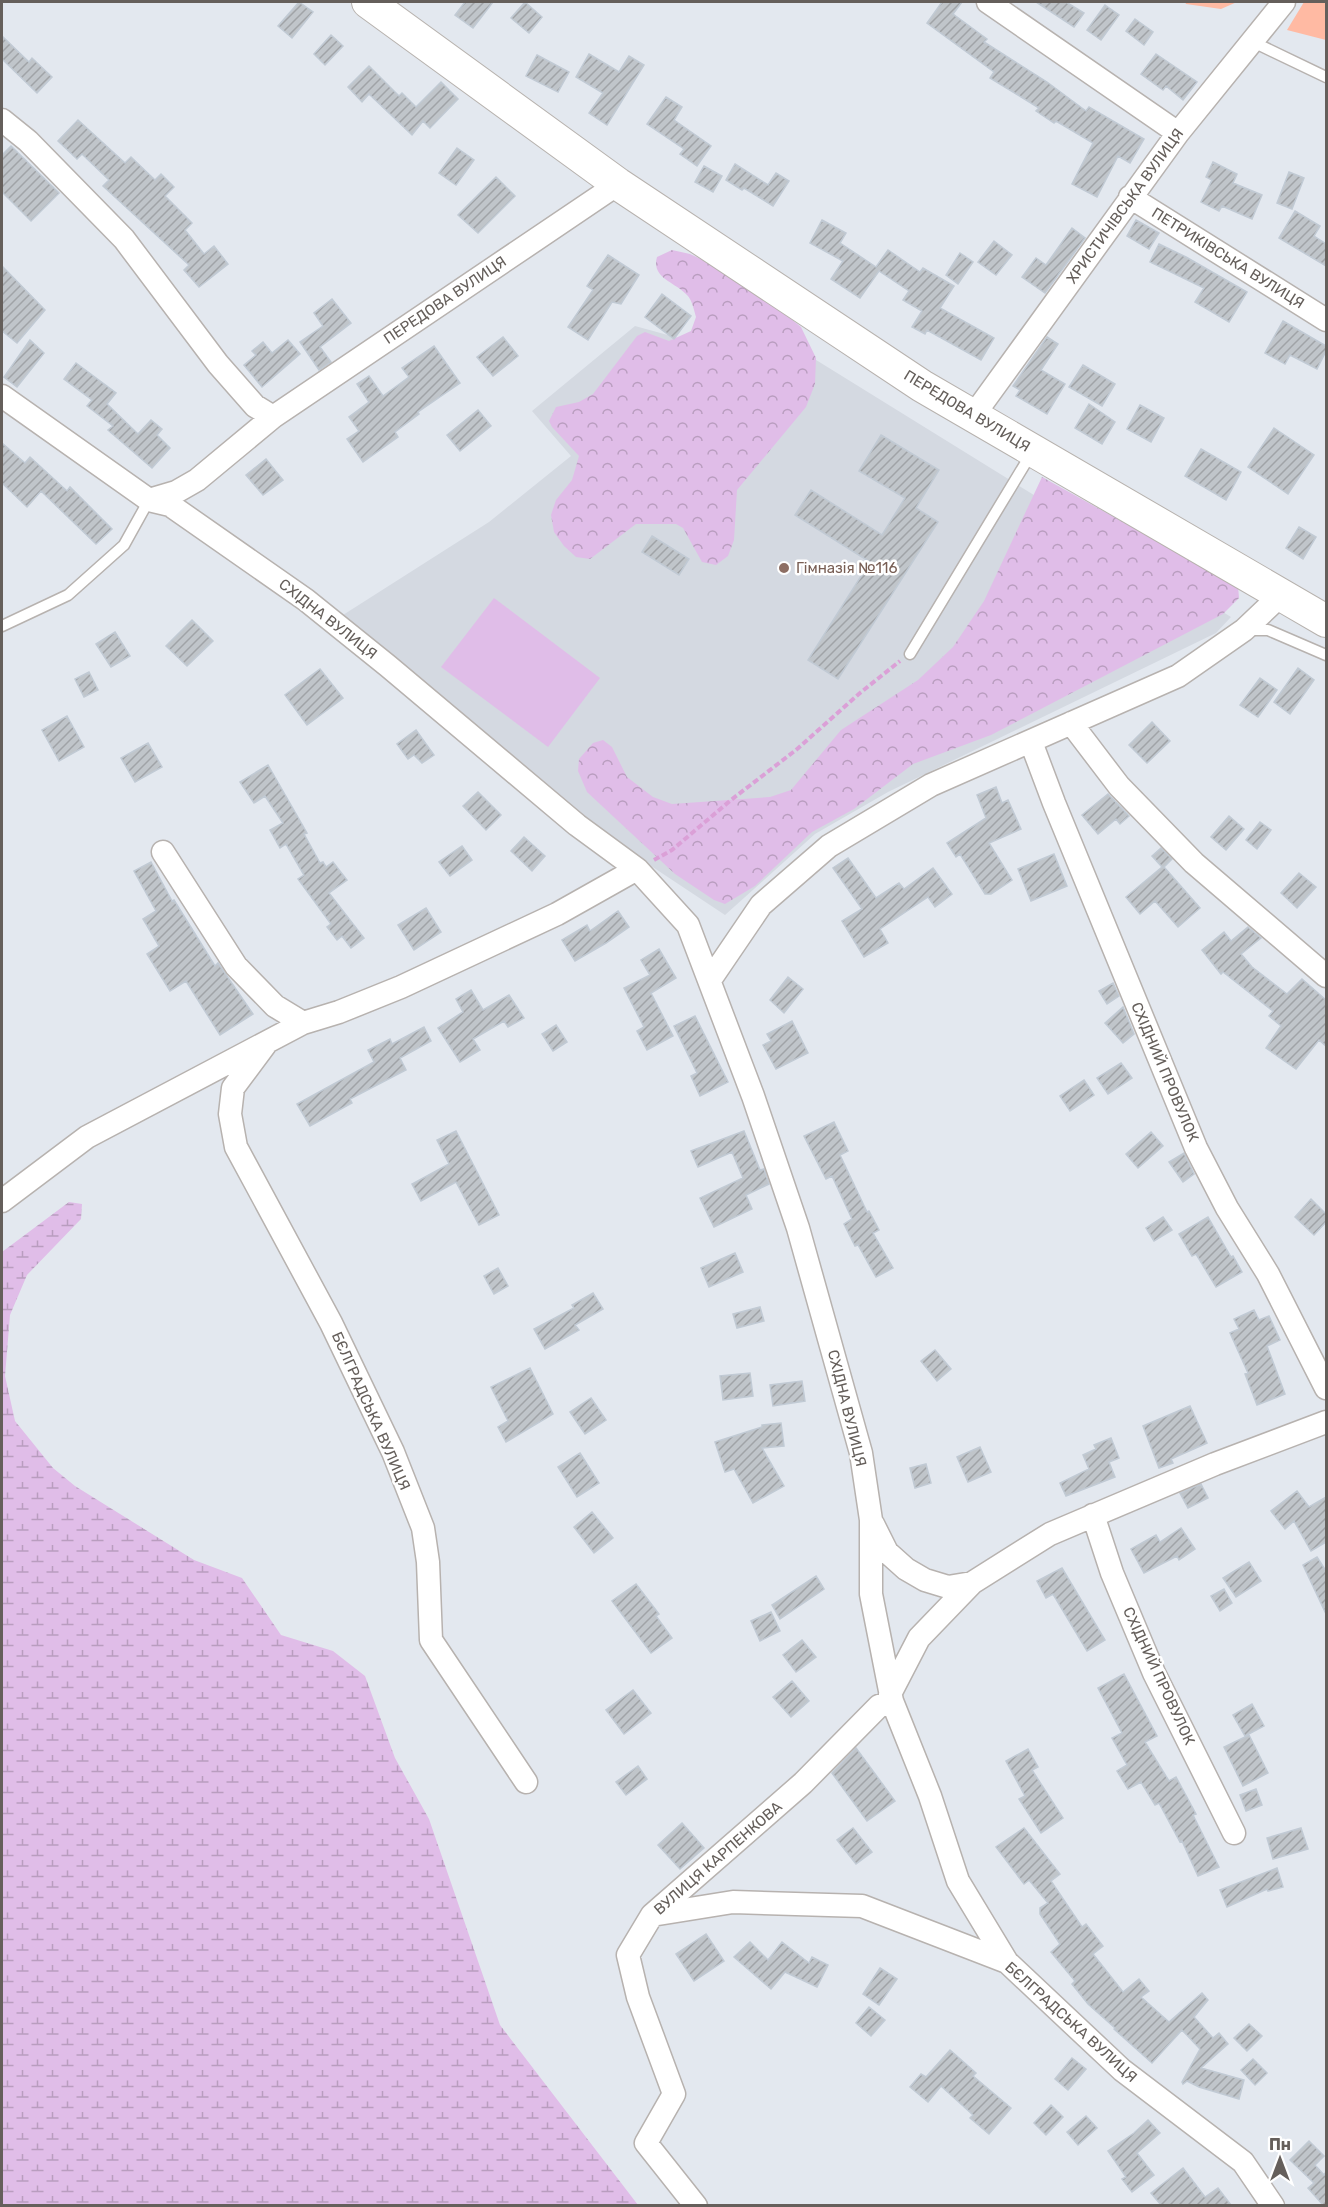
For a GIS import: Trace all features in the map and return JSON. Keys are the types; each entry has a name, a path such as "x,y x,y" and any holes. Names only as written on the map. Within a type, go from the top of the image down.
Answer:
{"street":[{"name":"ПЕРЕДОВА ВУЛИЦЯ","path":"368,2 618,184 922,386 1326,621"},
{"path":"988,2 1178,132"},
{"name":"ХРИСТИЧІВСЬКА ВУЛИЦЯ","path":"973,416 1178,132 1284,2"},
{"path":"2,120 28,141 124,239 218,364 255,406 273,417"},
{"name":"ПЕРЕДОВА ВУЛИЦЯ","path":"149,500 176,492 196,480 273,417 618,184"},
{"name":"ПЕТРИКІВСЬКА ВУЛИЦЯ","path":"1130,197 1326,320"},
{"name":"СХІДНА ВУЛИЦЯ","path":"2,396 149,500 170,505 306,600 577,825 637,869 688,925 753,1096 798,1228 861,1453 871,1520 871,1594 891,1697 930,1796 958,1881 1007,1962"},
{"path":"710,981 761,905 829,846 931,785 1178,676 1244,630 1281,595"},
{"path":"1071,723 1119,786 1194,862 1326,976"},
{"name":"СХІДНИЙ ПРОВУЛОК","path":"1031,742 1196,1148 1227,1208 1268,1274 1326,1389"},
{"path":"163,852 236,966 275,1005 303,1023"},
{"path":"2,1201 87,1137 303,1023 339,1012 412,982 557,915 637,869"},
{"name":"БЄЛГРАДСЬКА ВУЛИЦЯ","path":"265,1045 233,1088 230,1114 236,1147 331,1323 393,1452 423,1528 428,1562 431,1640 526,1782"},
{"path":"891,1697 919,1638 972,1583 1050,1534 1215,1464 1326,1422"},
{"name":"СХІДНИЙ ПРОВУЛОК","path":"1093,1515 1112,1573 1154,1673 1234,1833"},
{"path":"871,1520 887,1552 906,1569 925,1580 948,1587 972,1583"},
{"name":"ВУЛИЦЯ КАРПЕНКОВА","path":"696,2205 646,2143 674,2094 638,1997 628,1955 652,1915 803,1783 879,1706 891,1697"},
{"name":"БЄЛГРАДСЬКА ВУЛИЦЯ","path":"652,1915 733,1902 862,1906 1007,1962 1122,2070 1243,2163 1273,2205"}],"lane":[{"path":"1251,42 1326,77"},
{"path":"910,654 1015,483 1032,451"},
{"path":"2,626 68,595 124,545 149,500"},
{"path":"1244,630 1268,630 1326,655"}],"path":[{"path":"637,869 672,850 910,654"}],"shaded area":[{"path":"1185,2 1237,2 1221,9"},
{"path":"1304,2 1326,2 1326,40 1287,30"},
{"name":"Гімназія №116","path":"719,300 1231,617 1216,633 888,792 815,834 725,915 618,844 343,615 489,522 571,456 532,411 635,326 693,342"}],"green space":[{"path":"672,250 690,254 740,277 801,327 816,358 815,384 806,407 737,490 734,540 728,556 716,565 702,562 683,528 676,524 636,524 590,559 576,557 554,532 551,515 556,500 572,480 579,456 549,421 556,407 579,402 593,394 637,336 645,332 669,341 691,331 696,317 693,305 682,290 665,279 657,270 657,257"},
{"path":"1042,477 1238,586 1239,598 1223,614 991,735 913,764 854,809 812,832 755,886 725,904 714,900 675,874 587,792 578,771 579,759 593,743 603,740 612,747 627,777 653,797 672,804 770,797 791,790 841,730 918,680 953,647 984,601"},
{"path":"494,598 600,678 548,747 441,667"},
{"path":"69,1202 82,1204 81,1219 27,1275 10,1315 5,1376 15,1421 53,1468 75,1486 194,1560 242,1578 281,1635 333,1651 365,1676 395,1758 429,1819 500,2025 638,2205 2,2205 2,1252"}],"building":[{"path":"299,2 313,12 292,38 278,26"},
{"path":"465,2 493,2 473,28 455,15"},
{"path":"525,2 542,17 529,33 511,18"},
{"path":"942,2 962,2 953,14 987,39 984,42 1047,82 1086,111 1089,107 1144,139 1130,163 1118,156 1097,197 1072,184 1093,143 1056,121 1054,123 1036,111 1039,108 990,78 994,72 927,23"},
{"path":"1036,2 1066,2 1084,13 1074,27"},
{"path":"1105,5 1119,15 1101,40 1087,30"},
{"path":"1135,19 1153,32 1144,45 1126,31"},
{"path":"331,35 343,46 325,65 314,54"},
{"path":"2,36 29,62 32,58 52,77 37,93 2,59"},
{"path":"589,54 619,72 629,56 644,65 607,125 589,113 603,93 576,77"},
{"path":"1156,54 1197,82 1183,100 1166,86 1163,90 1141,74"},
{"path":"537,55 569,72 558,92 526,76"},
{"path":"369,66 399,96 402,93 416,107 441,82 458,99 430,128 423,121 412,135 369,94 362,102 348,87"},
{"path":"666,97 682,107 674,120 711,146 697,166 680,154 684,149 647,124"},
{"path":"78,120 125,163 131,157 155,180 161,174 174,187 165,196 192,223 185,230 204,254 214,246 228,264 199,287 184,270 189,265 103,186 109,180 82,154 77,159 58,141"},
{"path":"11,146 59,193 31,221 2,192 2,155"},
{"path":"457,148 474,160 456,185 439,173"},
{"path":"1213,162 1237,174 1233,183 1262,195 1252,219 1222,206 1219,211 1201,202 1212,180 1206,177"},
{"path":"735,164 768,185 776,173 789,181 773,206 726,180"},
{"path":"704,166 722,176 713,192 695,182"},
{"path":"1289,172 1304,178 1292,209 1277,203"},
{"path":"496,177 515,196 478,233 458,215"},
{"path":"1295,211 1320,226 1314,236 1326,244 1326,266 1279,238"},
{"path":"822,220 846,233 840,243 876,267 888,250 920,272 923,268 954,286 940,308 994,338 981,360 927,330 925,334 912,327 922,311 903,300 909,291 879,271 860,298 831,279 843,261 810,243"},
{"path":"1136,220 1159,233 1149,249 1127,236"},
{"path":"1072,228 1085,238 1045,293 1022,277 1036,258 1046,265"},
{"path":"994,241 1012,255 996,275 978,262"},
{"path":"1159,244 1247,292 1229,322 1195,302 1204,288 1150,262"},
{"path":"960,253 973,262 958,284 946,275"},
{"path":"608,255 639,275 621,304 612,302 588,340 568,327 593,290 587,286"},
{"path":"2,266 45,310 17,343 2,331"},
{"path":"662,294 691,316 674,339 645,317"},
{"path":"332,299 351,323 320,347 331,362 319,370 300,342 323,326 314,313"},
{"path":"1283,321 1326,346 1326,351 1317,369 1290,355 1285,364 1265,353"},
{"path":"503,337 518,356 493,376 477,357"},
{"path":"1047,337 1058,344 1041,370 1065,384 1047,414 1016,396 1020,390 1013,386"},
{"path":"30,340 44,353 17,387 4,377"},
{"path":"288,340 300,354 262,387 244,365 256,355 252,351 263,342 272,353"},
{"path":"434,346 460,383 418,412 419,414 395,432 398,437 363,462 347,439 359,431 349,417 369,402 357,384 369,376 383,396 409,377 402,368"},
{"path":"76,363 116,393 107,404 138,434 151,420 162,429 157,435 170,448 152,468 108,430 113,426 87,406 92,400 64,379"},
{"path":"1083,365 1115,384 1102,406 1069,387"},
{"path":"1089,404 1115,422 1102,444 1075,428"},
{"path":"1140,405 1164,418 1151,442 1127,429"},
{"path":"478,410 491,426 460,451 447,435"},
{"path":"1274,428 1314,455 1288,494 1248,467"},
{"path":"881,435 939,470 916,508 938,522 838,679 808,660 870,562 795,515 811,490 882,535 905,498 859,471"},
{"path":"2,443 25,463 30,457 67,491 70,487 112,529 96,544 41,491 27,507 2,483"},
{"path":"1201,449 1241,472 1226,500 1185,476"},
{"path":"266,459 283,480 263,495 246,475"},
{"path":"1299,527 1316,537 1303,559 1286,548"},
{"path":"652,536 689,559 679,575 642,552"},
{"path":"192,620 213,641 187,666 166,646"},
{"path":"115,632 130,656 111,667 96,644"},
{"path":"1298,668 1314,680 1290,714 1274,702"},
{"path":"320,669 343,698 307,725 285,695"},
{"path":"89,672 98,690 84,697 75,679"},
{"path":"1260,678 1277,690 1258,717 1240,705"},
{"path":"67,716 84,747 59,761 42,730"},
{"path":"1152,722 1170,741 1147,763 1129,745"},
{"path":"416,730 434,755 422,763 414,755 408,759 397,744"},
{"path":"148,743 162,767 135,782 121,758"},
{"path":"268,765 307,833 304,834 320,863 323,862 326,867 333,862 347,880 329,893 364,938 351,948 342,936 337,940 327,927 331,924 298,879 304,875 286,844 280,848 270,830 283,823 265,796 254,803 240,782"},
{"path":"996,787 1002,803 1008,800 1021,829 989,843 1012,880 991,894 985,894 960,854 956,857 947,843 986,818 977,795"},
{"path":"478,792 501,815 486,830 463,806"},
{"path":"1108,794 1129,816 1120,824 1116,819 1098,834 1082,815"},
{"path":"1229,816 1244,829 1226,850 1211,837"},
{"path":"1260,822 1271,830 1257,849 1246,840"},
{"path":"524,837 545,856 532,871 511,851"},
{"path":"462,846 472,860 450,876 439,862"},
{"path":"1161,848 1172,859 1164,867 1200,908 1178,927 1155,901 1140,914 1126,897 1162,867 1152,856"},
{"path":"1054,854 1067,886 1031,901 1018,869"},
{"path":"848,858 876,898 899,883 904,889 933,868 952,894 935,907 928,897 880,929 888,943 864,957 842,921 862,909 833,868"},
{"path":"151,862 172,901 174,900 215,966 218,963 253,1014 220,1035 186,981 170,991 147,954 159,946 143,919 156,911 134,871"},
{"path":"1299,873 1316,887 1297,908 1281,893"},
{"path":"426,908 441,932 414,950 398,925"},
{"path":"618,911 629,927 575,961 562,940 587,925 590,931"},
{"path":"1248,927 1261,938 1241,954 1252,967 1287,994 1302,979 1326,1000 1326,1046 1319,1040 1296,1069 1266,1048 1281,1026 1269,1016 1273,1011 1223,972 1221,974 1202,950 1224,932 1231,941"},
{"path":"659,949 676,978 651,993 673,1036 647,1050 637,1031 644,1027 624,988 650,975 641,960"},
{"path":"788,977 803,989 784,1013 770,1000"},
{"path":"1113,983 1119,996 1107,1004 1099,991"},
{"path":"471,990 483,1010 509,995 524,1018 508,1027 504,1021 473,1039 480,1050 460,1062 438,1028 463,1012 456,999"},
{"path":"1123,1007 1134,1034 1123,1043 1105,1023"},
{"path":"695,1016 728,1082 700,1096 691,1076 697,1073 674,1026"},
{"path":"792,1021 808,1053 776,1069 763,1045 771,1041 767,1034"},
{"path":"556,1025 567,1042 553,1051 542,1034"},
{"path":"424,1027 431,1041 400,1058 406,1070 350,1099 352,1103 310,1126 297,1104 374,1062 368,1050 390,1039 392,1044"},
{"path":"1121,1063 1132,1078 1108,1094 1097,1078"},
{"path":"1084,1080 1094,1095 1070,1111 1060,1096"},
{"path":"834,1122 848,1151 840,1155 867,1212 869,1211 879,1230 873,1233 893,1268 876,1277 858,1245 855,1246 844,1224 852,1219 832,1176 826,1179 804,1136"},
{"path":"456,1131 499,1215 479,1225 456,1182 421,1201 412,1184 449,1164 437,1140"},
{"path":"744,1131 760,1170 764,1169 769,1184 746,1195 752,1209 714,1227 700,1198 743,1178 732,1152 698,1167 691,1151"},
{"path":"1151,1132 1163,1146 1138,1168 1126,1154"},
{"path":"1184,1153 1194,1174 1183,1182 1169,1162"},
{"path":"1311,1199 1326,1214 1326,1222 1314,1235 1295,1217"},
{"path":"1163,1217 1172,1230 1154,1241 1146,1228"},
{"path":"1208,1217 1242,1272 1216,1287 1196,1254 1192,1256 1179,1234"},
{"path":"735,1253 743,1272 709,1287 701,1268"},
{"path":"498,1268 508,1286 494,1294 484,1276"},
{"path":"593,1293 603,1309 575,1325 579,1330 545,1349 534,1329 574,1308 572,1305"},
{"path":"760,1307 764,1321 737,1328 733,1314"},
{"path":"1254,1310 1259,1320 1269,1316 1280,1340 1267,1346 1285,1394 1257,1405 1245,1374 1248,1373 1230,1333 1239,1329 1234,1319"},
{"path":"935,1350 951,1369 937,1381 921,1361"},
{"path":"530,1368 553,1414 506,1442 498,1427 508,1421 491,1387"},
{"path":"750,1373 753,1396 723,1400 720,1376"},
{"path":"802,1381 805,1401 773,1406 770,1385"},
{"path":"591,1398 606,1420 585,1434 570,1412"},
{"path":"1190,1406 1207,1443 1171,1459 1173,1463 1159,1468 1143,1426"},
{"path":"781,1423 784,1446 762,1448 784,1486 753,1503 734,1469 725,1472 715,1442 762,1427 762,1425"},
{"path":"1111,1438 1119,1458 1109,1462 1115,1477 1066,1496 1060,1483 1089,1469 1083,1455 1096,1449 1094,1445"},
{"path":"980,1447 991,1472 968,1482 957,1457"},
{"path":"580,1453 599,1483 577,1497 558,1467"},
{"path":"926,1464 931,1483 915,1488 910,1468"},
{"path":"1201,1484 1208,1498 1188,1508 1180,1493"},
{"path":"1297,1491 1309,1507 1326,1497 1326,1542 1311,1551 1294,1521 1285,1529 1271,1511"},
{"path":"592,1512 613,1538 594,1553 574,1527"},
{"path":"1181,1528 1195,1549 1179,1560 1177,1556 1144,1573 1131,1549 1156,1535 1160,1542"},
{"path":"1317,1557 1326,1571 1326,1614 1303,1565"},
{"path":"1249,1562 1261,1581 1236,1597 1223,1578"},
{"path":"1062,1568 1105,1640 1087,1651 1053,1594 1046,1598 1037,1581"},
{"path":"816,1576 824,1589 780,1619 772,1605"},
{"path":"636,1584 659,1614 656,1616 672,1638 651,1653 612,1601"},
{"path":"1224,1589 1232,1603 1220,1611 1211,1596"},
{"path":"771,1612 780,1631 760,1641 751,1621"},
{"path":"802,1640 816,1657 796,1672 783,1655"},
{"path":"1124,1674 1157,1736 1145,1742 1169,1781 1176,1777 1196,1814 1193,1815 1219,1867 1198,1876 1182,1841 1180,1842 1159,1803 1155,1805 1141,1782 1128,1789 1117,1771 1127,1765 1112,1738 1122,1733 1098,1688"},
{"path":"792,1681 809,1701 791,1717 773,1697"},
{"path":"633,1690 651,1713 624,1734 606,1710"},
{"path":"1252,1704 1264,1726 1245,1736 1233,1715"},
{"path":"1249,1735 1268,1773 1243,1786 1224,1747"},
{"path":"856,1748 895,1801 867,1821 832,1773"},
{"path":"1028,1749 1038,1767 1032,1770 1063,1818 1041,1833 1019,1799 1025,1796 1006,1761"},
{"path":"638,1766 647,1779 626,1795 616,1782"},
{"path":"1256,1789 1262,1805 1246,1811 1240,1795"},
{"path":"682,1823 704,1848 680,1869 658,1845"},
{"path":"853,1828 872,1852 856,1864 837,1840"},
{"path":"1024,1828 1060,1874 1051,1881 1082,1927 1086,1924 1103,1946 1093,1954 1123,1992 1139,1979 1149,1991 1141,1997 1169,2022 1202,1993 1208,2000 1194,2017 1213,2038 1219,2033 1228,2044 1201,2068 1244,2080 1239,2099 1187,2081 1183,2084 1200,2049 1182,2030 1152,2063 1088,2004 1072,1984 1075,1981 1051,1952 1060,1944 1040,1914 1040,1908 1048,1903 1029,1880 1024,1884 996,1847"},
{"path":"1301,1828 1308,1849 1273,1859 1267,1838"},
{"path":"1277,1868 1283,1887 1268,1891 1267,1889 1227,1907 1220,1890"},
{"path":"706,1934 724,1961 694,1981 676,1954"},
{"path":"750,1942 768,1960 782,1942 809,1963 812,1957 828,1965 817,1987 785,1972 771,1989 734,1957"},
{"path":"880,1968 897,1979 879,2005 863,1994"},
{"path":"869,2007 885,2020 871,2036 856,2023"},
{"path":"1249,2024 1262,2036 1247,2051 1234,2038"},
{"path":"950,2050 976,2073 973,2076 1011,2108 989,2134 970,2118 973,2115 941,2086 928,2102 910,2087 921,2074 926,2077"},
{"path":"1072,2058 1086,2069 1068,2090 1055,2079"},
{"path":"1253,2059 1267,2073 1255,2085 1241,2070"},
{"path":"1051,2105 1063,2117 1046,2135 1034,2123"},
{"path":"1086,2116 1097,2128 1078,2145 1067,2132"},
{"path":"1148,2120 1160,2133 1137,2153 1154,2175 1132,2192 1122,2179 1126,2177 1108,2151"},
{"path":"1309,2141 1324,2156 1315,2165 1324,2175 1326,2172 1326,2205 1323,2205 1308,2188 1314,2183 1290,2160"},
{"path":"1183,2168 1205,2197 1218,2188 1231,2205 1161,2205 1151,2193"}],"place":[{"name":"Гімназія №116","path":"784,568"}]}
